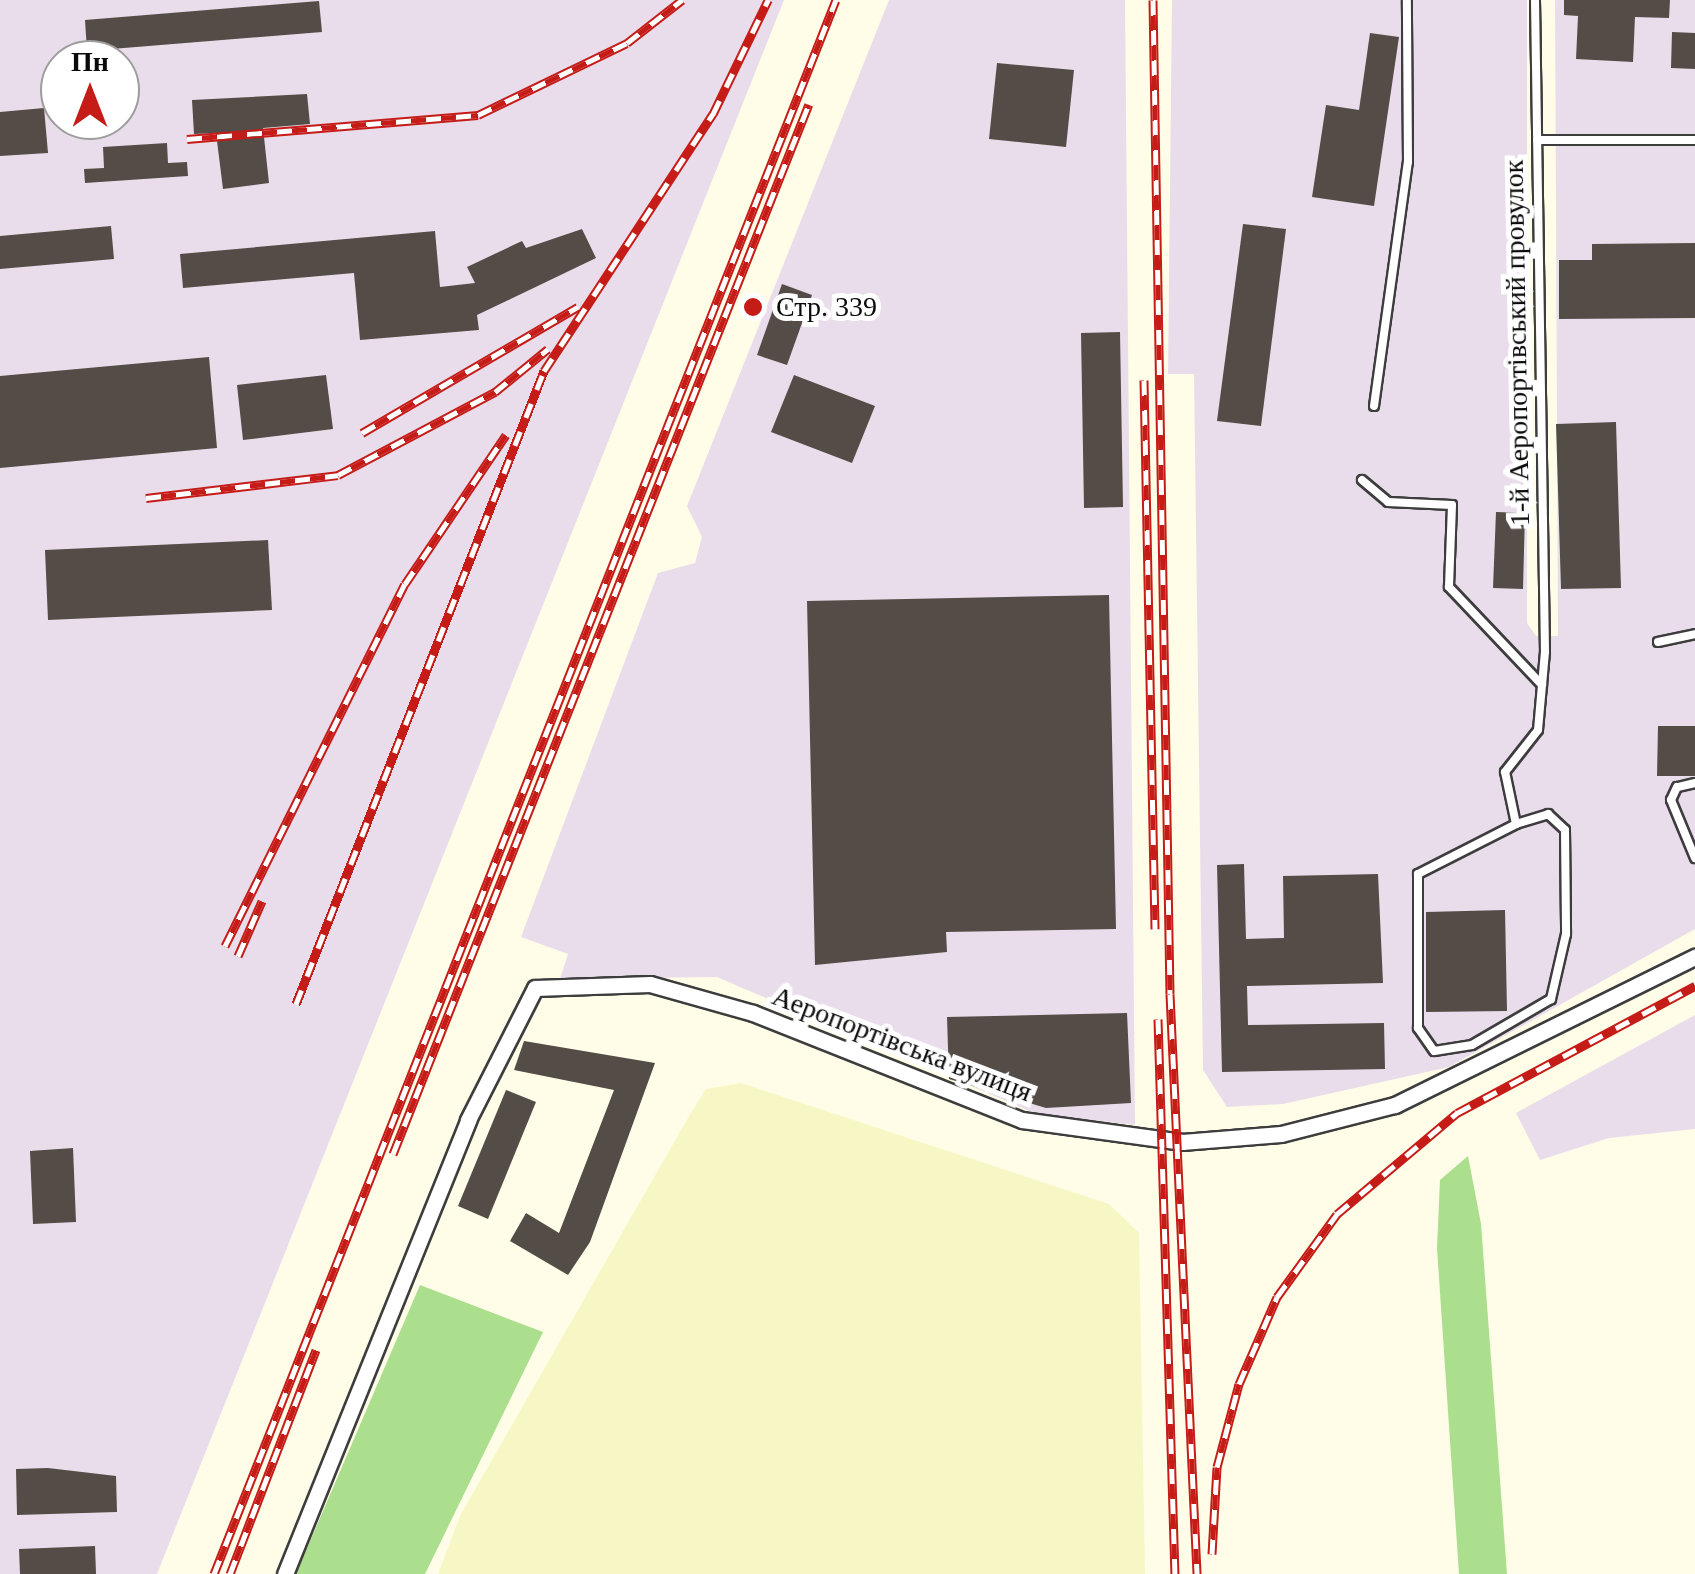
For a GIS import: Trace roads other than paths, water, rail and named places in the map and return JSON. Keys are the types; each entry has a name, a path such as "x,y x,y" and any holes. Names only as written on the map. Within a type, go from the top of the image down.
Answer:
{"street":[{"name":"Аеропортівська вулиця","path":"286,1574 468,1120 534,988 650,984 753,1013 1022,1120 1182,1142 1281,1134 1396,1105 1695,957"}],"lane":[{"path":"1374,406 1408,162 1407,0"},
{"name":"1-й Аеропортівський провулок","path":"1516,824 1505,772 1538,730 1542,685 1535,0"},
{"path":"1537,140 1695,140"},
{"path":"1362,480 1388,502 1452,505 1448,587 1542,685"},
{"path":"1658,642 1695,634"},
{"path":"1695,783 1677,787 1671,800 1695,858"},
{"path":"1548,814 1566,830 1566,934 1551,999 1472,1045 1434,1051 1418,1028 1418,874 1516,824 1548,814"}],"railway":[{"path":"187,139 478,115 627,43 682,0"},
{"path":"296,1004 544,371 713,114 768,0"},
{"path":"214,1574 836,0"},
{"path":"1153,0 1170,994 1197,1574"},
{"path":"393,1154 809,104"},
{"path":"362,433 578,307"},
{"path":"146,498 338,475 495,392 548,349"},
{"path":"1144,380 1155,929"},
{"path":"225,946 405,584 506,435"},
{"path":"238,956 262,901"},
{"path":"1212,1554 1217,1467 1239,1384 1277,1297 1337,1214 1457,1113 1695,986"},
{"path":"1158,1019 1175,1574"},
{"path":"230,1574 316,1350"}],"place":[{"name":"Стр. 339","path":"753,307"}]}
